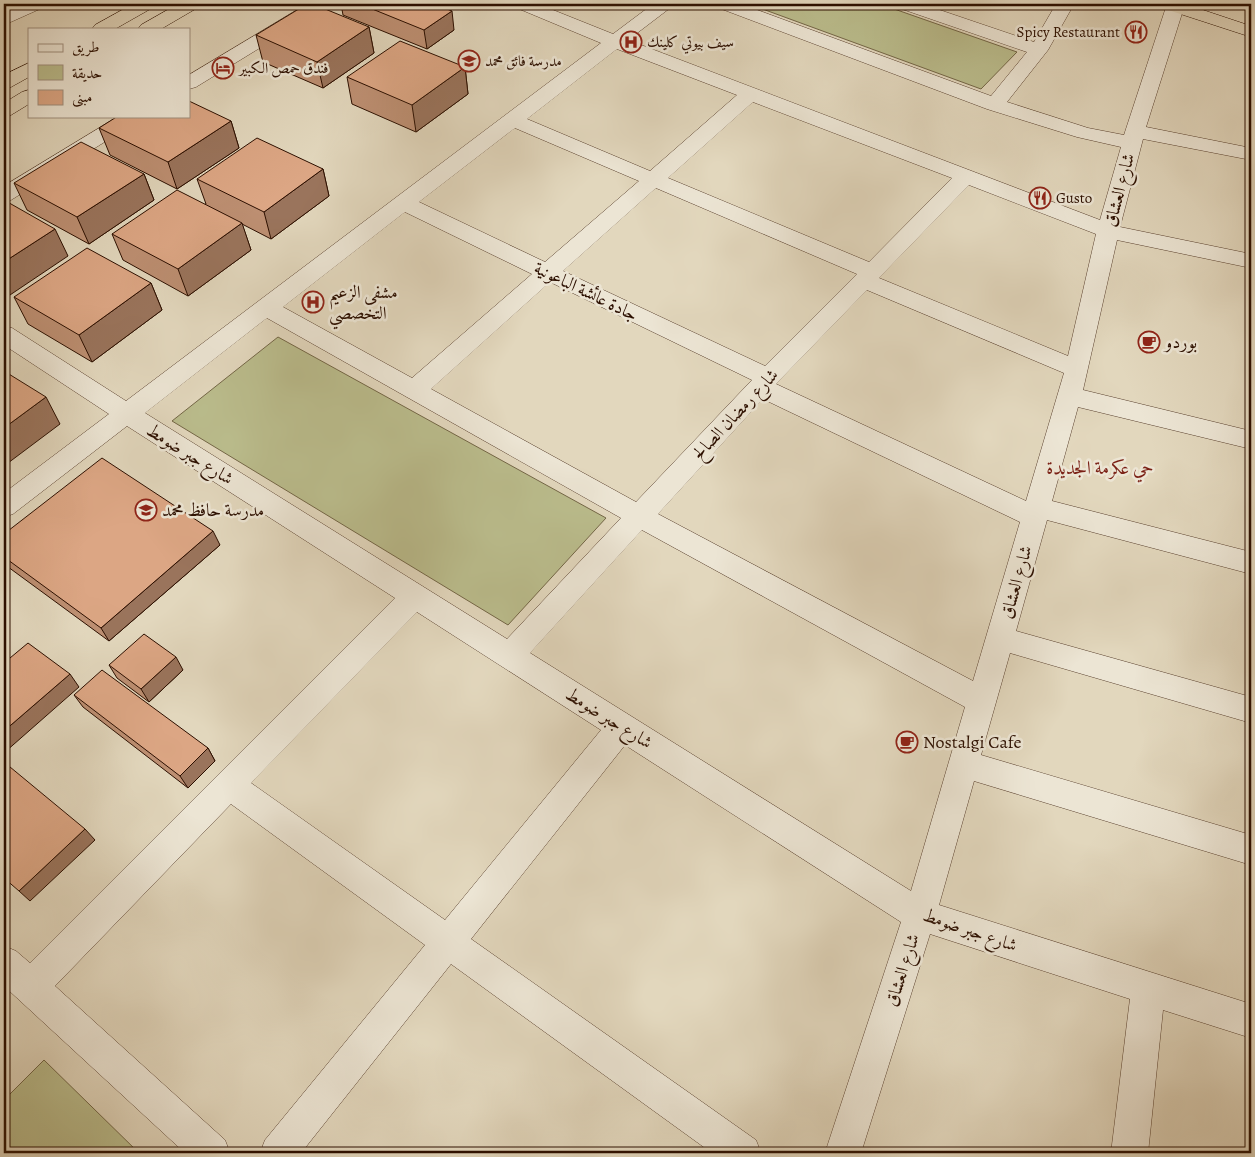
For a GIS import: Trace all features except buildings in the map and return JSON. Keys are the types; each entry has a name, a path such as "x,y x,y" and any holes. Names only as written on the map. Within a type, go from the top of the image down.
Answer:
{"highway":[{"path":"103,28 146,4"},
{"path":"149,28 191,4"},
{"path":"1219,4 1251,15"},
{"path":"1173,5 1251,32"},
{"path":"4,83 28,70"},
{"path":"4,111 28,97"}],"street":[{"path":"4,20 36,4"},
{"path":"190,82 319,4"},
{"path":"523,4 750,94 1108,231 1251,261"},
{"path":"4,508 664,4"},
{"path":"726,4 994,105 1053,125 1251,154"},
{"path":"905,4 1039,50"},
{"path":"994,105 1039,50 1065,4"},
{"name":"شارع العشاق","path":"843,1153 920,914 1070,396 1108,231 1133,137 1173,5"},
{"path":"414,390 652,178 750,94"},
{"path":"4,195 130,118"},
{"path":"513,120 652,178 1077,369"},
{"name":"شارع رمضان الصالح","path":"510,655 764,383 965,177"},
{"name":"جادة عائشة الباعونية","path":"404,203 547,272 764,383 1036,512 1251,563"},
{"path":"266,308 640,516 982,701"},
{"name":"شارع جبر ضومط","path":"4,334 127,414 920,914 1251,1021"},
{"path":"1070,396 1251,440"},
{"path":"30,987 415,596"},
{"path":"1000,638 1251,710"},
{"path":"278,1153 622,726"},
{"path":"964,764 1251,850"},
{"path":"229,784 743,1153"},
{"path":"4,963 212,1153"},
{"path":"1130,1153 1148,988"}],"green space":[{"path":"762,4 880,4 1017,52 981,89 757,7"},
{"path":"278,337 606,518 508,625 172,421"},
{"path":"44,1060 139,1153 4,1153 4,1100"}],"place":[{"name":"Spicy Restaurant","path":"1136,32"},
{"name":"سيف بيوتي كلينك","path":"631,42"},
{"name":"مدرسة فائق محمد","path":"469,61"},
{"name":"فندق حمص الكبير","path":"223,68"},
{"name":"Gusto","path":"1040,198"},
{"name":"مشفى الزعيم التخصصي","path":"313,302"},
{"name":"بوردو","path":"1149,342"},
{"name":"مدرسة حافظ محمد","path":"146,510"},
{"name":"Nostalgi Cafe","path":"907,742"}],"district":[{"name":"حي عكرمة الجديدة","path":"1100,468"}]}
